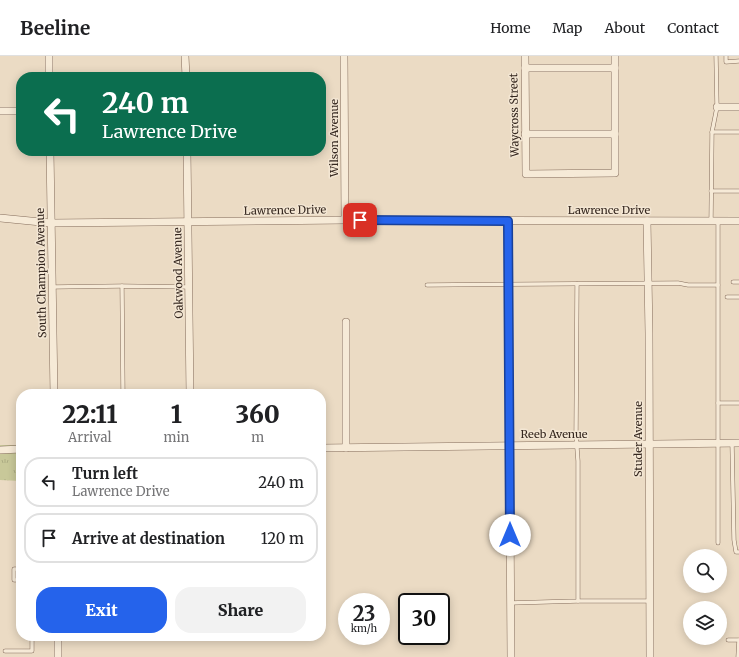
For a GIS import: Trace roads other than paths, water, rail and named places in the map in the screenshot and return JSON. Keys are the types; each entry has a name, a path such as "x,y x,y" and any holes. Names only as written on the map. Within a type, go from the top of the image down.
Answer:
{"street":[{"path":"49,56 49,72"},
{"path":"186,56 186,72"},
{"name":"Wilson Avenue","path":"344,56 345,220"},
{"name":"Waycross Street","path":"525,56 526,174 615,173 615,134"},
{"path":"525,134 615,134 615,56"},
{"path":"525,68 615,68"},
{"path":"717,107 739,107"},
{"path":"0,111 16,111"},
{"name":"South Champion Avenue","path":"50,156 54,389"},
{"name":"Oakwood Avenue","path":"187,156 190,389"},
{"name":"Lawrence Drive","path":"0,218 51,223 345,220 739,221"},
{"path":"508,221 511,657"},
{"name":"Studer Avenue","path":"647,221 650,657"},
{"path":"346,322 346,448"},
{"name":"Reeb Avenue","path":"326,448 735,443"},
{"path":"0,450 16,449"},
{"path":"58,641 58,657"}],"lane":[{"path":"716,56 717,107 712,132 711,191 718,285 718,543"},
{"path":"726,56 726,62"},
{"path":"717,61 739,61"},
{"path":"712,132 739,132"},
{"path":"711,191 739,191"},
{"path":"733,282 739,282"},
{"path":"577,284 578,602"},
{"path":"427,285 718,285"},
{"path":"122,286 123,389"},
{"path":"52,287 189,287"},
{"path":"727,297 739,296"},
{"path":"718,403 739,403"},
{"path":"735,443 733,501 734,540 736,552 739,552"},
{"path":"733,501 739,501"},
{"path":"16,569 14,569 14,580 16,580"},
{"path":"510,603 650,601"},
{"path":"728,640 739,640 738,657"},
{"path":"5,651 32,651 32,641"}]}
